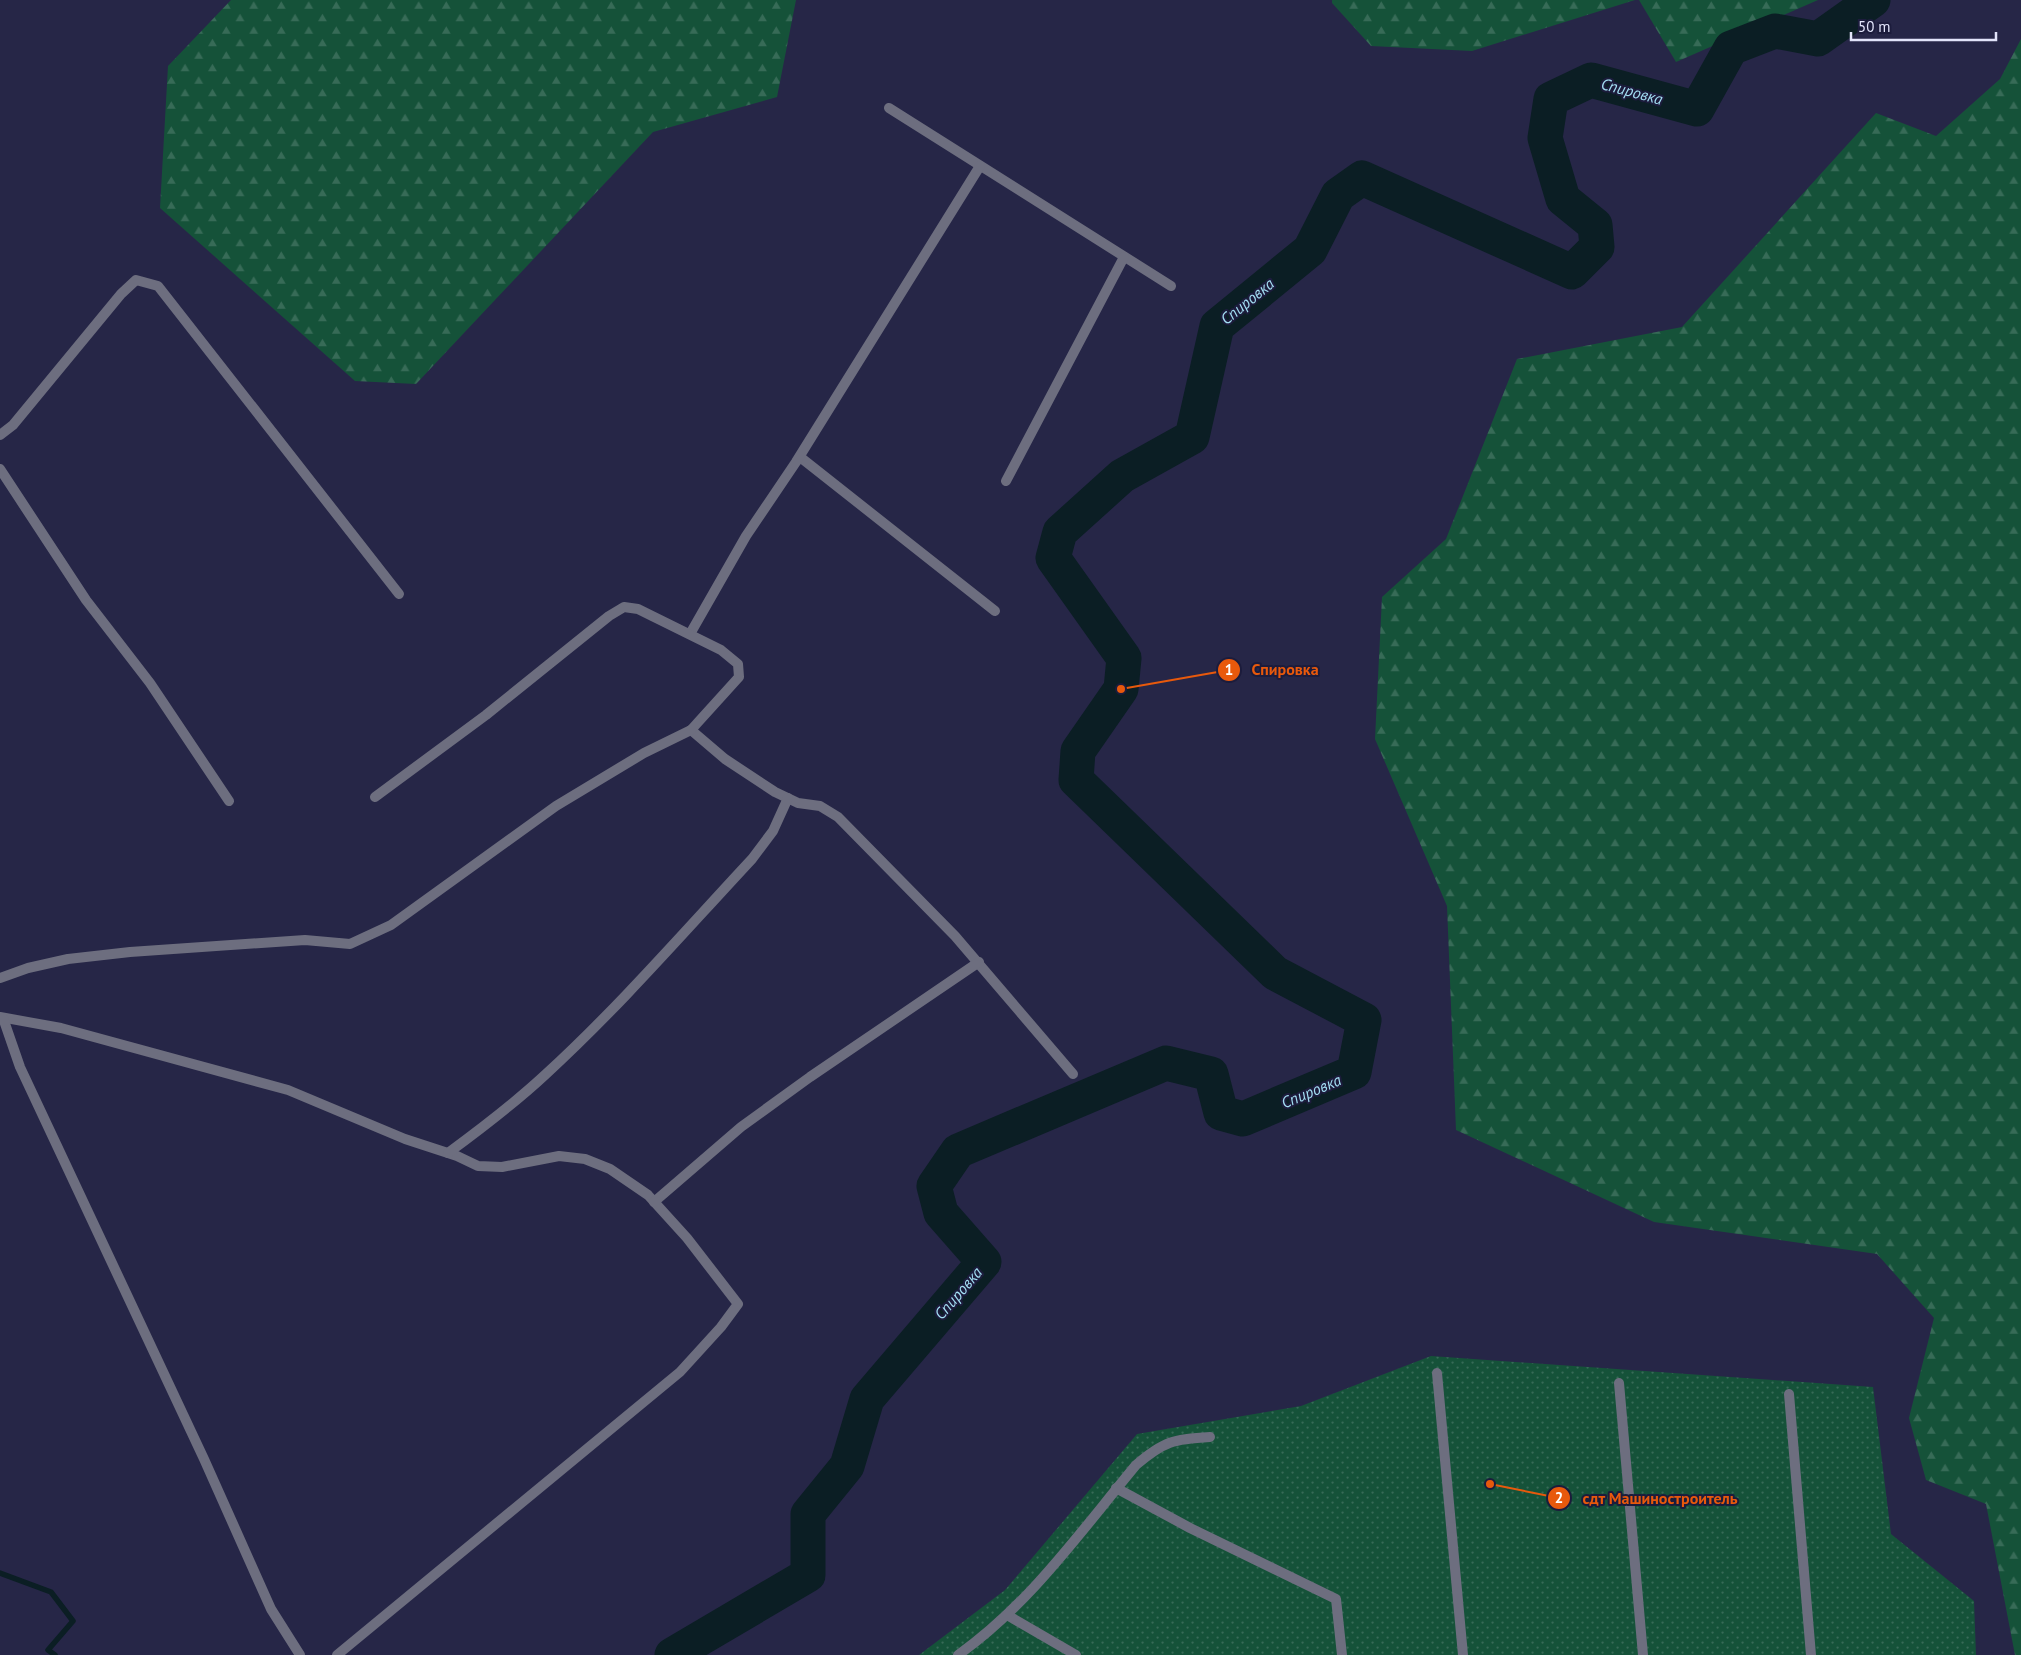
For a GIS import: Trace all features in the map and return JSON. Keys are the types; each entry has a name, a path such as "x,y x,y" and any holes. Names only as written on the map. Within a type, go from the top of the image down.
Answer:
{"street":[{"path":"889,108 1171,286"},
{"path":"690,634 746,536 800,457 980,166"},
{"path":"1006,481 1124,257"},
{"path":"0,435 13,426 121,294 136,280 158,286 399,594"},
{"path":"800,457 995,611"},
{"path":"0,469 86,600 150,683 229,801"},
{"path":"0,978 28,968 68,959 130,952 305,940 350,944 391,925 556,806 644,752 691,730 739,677 738,664 721,650 690,634 638,609 624,607 609,616 486,715 376,797"},
{"path":"691,730 725,759 788,798 798,803 820,806 838,817 978,962 1074,1074"},
{"path":"448,1153 495,1118 578,1044 752,859 773,830 788,798"},
{"path":"654,1202 740,1127 810,1076 978,962"},
{"path":"1,1017 61,1028 288,1090 405,1139 448,1153 478,1166 502,1167 559,1156 585,1159 610,1169 648,1195 687,1238 738,1304 721,1327 680,1372 337,1655"},
{"path":"1,1017 20,1067 204,1459 271,1609 300,1655"},
{"path":"1438,1373 1463,1655"},
{"path":"1618,1383 1643,1655"},
{"path":"1789,1394 1810,1655"},
{"path":"958,1655 1007,1615 1046,1572 1136,1465 1161,1445 1186,1438 1210,1437"},
{"path":"1116,1488 1190,1528 1336,1599 1342,1655"},
{"path":"1007,1615 1055,1645 1076,1655"}],"green space":[{"path":"231,0 796,0 777,97 653,132 416,384 355,381 160,208 168,66"},
{"path":"1332,0 1635,0 1472,51 1371,46 1332,3"},
{"path":"1639,0 1818,0 1676,62"},
{"path":"2021,39 2021,1655 2015,1655 1986,1504 1926,1480 1909,1418 1934,1318 1877,1254 1654,1222 1456,1130 1447,906 1375,739 1382,597 1446,539 1517,359 1682,327 1876,113 1936,136 2000,79"},
{"path":"1431,1356 1873,1387 1891,1534 1974,1601 1976,1655 919,1655 1005,1590 1137,1434 1301,1406"}],"waterway":[{"name":"Спировка","path":"672,1655 808,1575 808,1514 847,1466 867,1399 984,1262 941,1213 934,1186 958,1151 1166,1063 1211,1074 1221,1113 1243,1119 1354,1072 1364,1020 1275,973 1076,780 1078,751 1121,689 1124,658 1053,558 1060,532 1122,476 1192,437 1217,326 1310,250 1338,195 1362,178 1572,272 1597,247 1595,225 1563,199 1545,138 1551,99 1591,80 1697,109 1731,48 1775,31 1818,39 1873,0"},
{"path":"0,1573 51,1592 73,1621 48,1650 55,1655"}],"place":[{"name":"Спировка","path":"1121,689"},
{"name":"сдт Машиностроитель","path":"1490,1484"}]}
